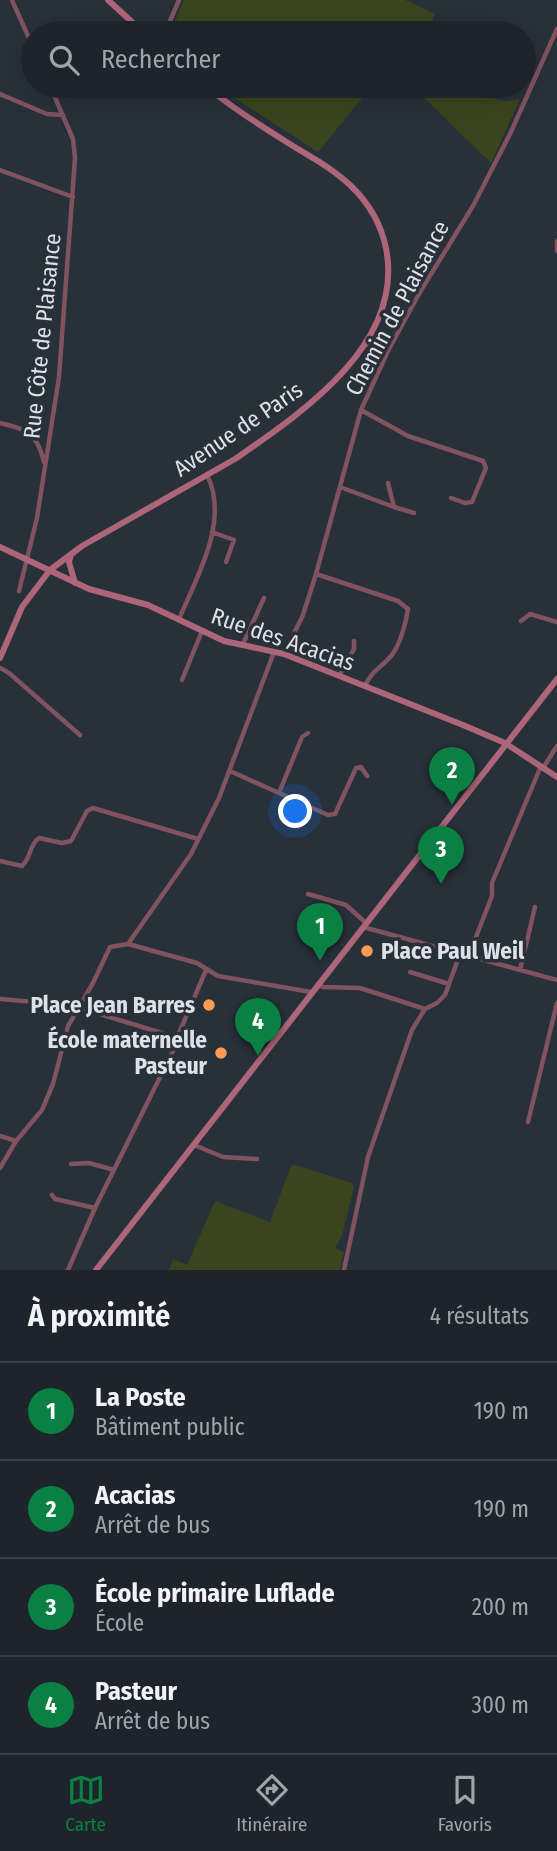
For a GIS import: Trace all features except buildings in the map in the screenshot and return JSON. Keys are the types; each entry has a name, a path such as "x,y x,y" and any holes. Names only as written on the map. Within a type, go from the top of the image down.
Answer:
{"main road":[{"path":"108,0 131,21"},
{"name":"Avenue de Paris","path":"0,658 12,626 50,570 71,554 255,445 317,397 367,343 382,312 389,279 384,239 365,201 331,169 222,98"},
{"name":"Rue des Acacias","path":"0,547 75,583 148,605 224,641 284,654 505,743 557,777"},
{"path":"71,554 69,562 75,583"},
{"path":"29,560 38,569 40,582"},
{"path":"96,1270 317,983 557,679"}],"street":[{"path":"12,0 21,21"},
{"path":"170,21 179,0"},
{"name":"Chemin de Plaisance","path":"536,76 557,29"},
{"path":"0,94 47,114 63,115"},
{"name":"Rue Côte de Plaisance","path":"19,592 29,560 46,466 62,346 73,197 73,138 55,98"},
{"name":"Chemin de Plaisance","path":"284,654 303,615 316,574 361,410 388,351 420,292 473,206 526,98"},
{"path":"0,170 73,197"},
{"path":"557,241 557,251"},
{"path":"367,343 370,347 388,351"},
{"path":"361,410 408,436 483,461 486,468 484,476 472,502 465,503 451,498"},
{"path":"0,422 19,427 31,434 40,443 46,466"},
{"path":"179,619 212,532 215,497 207,475"},
{"path":"388,483 394,506"},
{"path":"340,487 414,513"},
{"path":"212,532 234,540 226,562"},
{"path":"316,574 407,606 408,613 395,650 375,669 365,686"},
{"path":"243,644 264,598"},
{"path":"521,621 530,614 557,622"},
{"path":"182,680 202,631"},
{"path":"339,676 354,649 354,641"},
{"path":"128,944 180,870 219,798 275,651"},
{"path":"0,667 80,735"},
{"path":"279,793 302,737 309,733"},
{"path":"344,1270 368,1157 412,1030 425,1009 445,995 461,951 474,942 492,896 492,883 542,767 557,746"},
{"path":"230,771 328,815 335,814 356,768 361,767 367,776"},
{"path":"0,861 22,866 39,838 62,843 72,841 88,811 93,808 198,839"},
{"path":"308,894 346,905 364,925 557,980"},
{"path":"520,970 535,907"},
{"path":"0,1168 16,1141 34,1122 47,1099 68,1026 110,947 128,944 197,963 212,974 236,981 311,992"},
{"path":"68,1270 95,1208 174,1049 175,1038 206,970"},
{"path":"410,972 449,984"},
{"path":"317,983 323,987 360,988 425,1009"},
{"path":"0,999 79,1007 175,1038"},
{"path":"528,1122 557,1003"},
{"path":"0,1136 16,1141"},
{"path":"193,1145 223,1157 257,1159"},
{"path":"71,1164 89,1163 114,1170"},
{"path":"52,1195 55,1199 95,1208"}],"green space":[{"path":"184,0 405,0 435,14 432,21 175,21"},
{"path":"235,98 362,98 318,152"},
{"path":"424,98 493,98 507,101 520,99 491,163"},
{"path":"296,1165 352,1183 354,1187 342,1236 335,1248 344,1252 340,1270 169,1270 173,1259 187,1265 215,1201 270,1222 291,1166"}],"place":[{"name":"Acacias","path":"452,805"},
{"name":"École primaire Luflade","path":"441,884"},
{"name":"Place Paul Weil","path":"367,951"},
{"name":"La Poste","path":"320,961"},
{"name":"Place Jean Barres","path":"209,1005"},
{"name":"École maternelle Pasteur","path":"221,1053"},
{"name":"Pasteur","path":"258,1056"}]}
